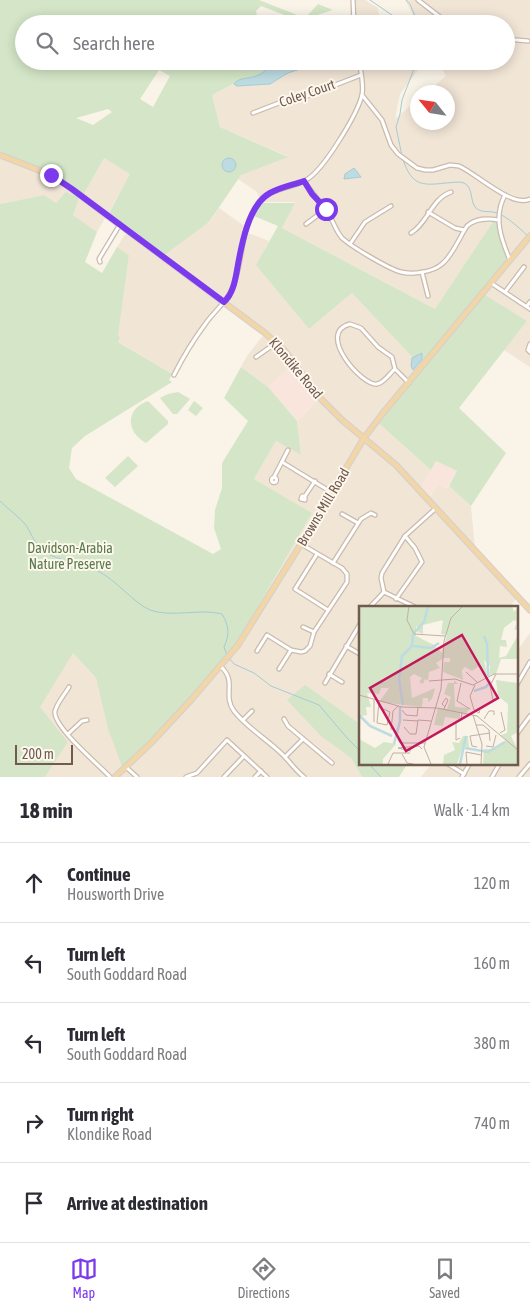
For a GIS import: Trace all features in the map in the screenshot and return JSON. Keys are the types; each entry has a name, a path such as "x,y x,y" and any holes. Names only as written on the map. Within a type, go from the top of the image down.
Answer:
{"main road":[{"name":"Klondike Road","path":"0,155 61,181 277,342 322,400 396,465 530,610"},
{"name":"Browns Mill Road","path":"115,777 126,768 191,700 238,644 302,544 364,438 530,236"}],"street":[{"path":"353,0 354,15"},
{"path":"418,0 437,15"},
{"path":"515,40 528,41"},
{"path":"174,375 196,337 224,302 235,282 242,244 252,214 258,203 271,192 304,181 321,167 355,112 362,95 360,70"},
{"name":"Coley Court","path":"253,112 284,101 302,98 361,75"},
{"path":"362,95 382,120 394,150 414,166 428,171 450,165 459,166 505,195 522,202 530,199"},
{"path":"304,181 312,194 326,209 338,232 350,244 397,271 410,273 436,268 444,262 466,226 474,220 498,220"},
{"path":"411,233 421,225 428,212 440,198 451,192"},
{"path":"505,195 499,207 498,220 499,232 510,261"},
{"path":"350,244 365,222 391,206"},
{"path":"306,224 326,209"},
{"path":"428,212 455,228 464,230"},
{"path":"100,262 99,259 119,226"},
{"path":"505,292 524,267"},
{"path":"422,272 428,296"},
{"path":"490,283 530,309"},
{"path":"527,306 530,302"},
{"path":"395,369 383,381 374,385 368,382 356,372 337,345 337,338 344,327 350,324 361,328 378,347 392,357 395,369 409,382"},
{"path":"256,357 277,342"},
{"path":"530,344 528,350 530,352"},
{"path":"274,477 288,450"},
{"path":"282,462 332,492"},
{"path":"305,496 315,481"},
{"path":"413,606 384,592 381,578 383,568 405,536 435,509"},
{"path":"333,563 358,523 366,514 371,513 375,515"},
{"path":"342,514 358,523"},
{"path":"396,599 422,562 415,548 405,536"},
{"path":"257,651 267,635 301,654 310,646 314,632 332,607 347,580 344,570 302,544"},
{"path":"316,554 295,589 328,610"},
{"path":"371,606 384,592"},
{"path":"325,683 359,626"},
{"path":"304,627 314,632"},
{"path":"346,646 359,653"},
{"path":"279,669 291,650"},
{"path":"518,683 530,662"},
{"path":"220,666 228,674 230,681 229,707 285,757 304,777"},
{"path":"329,674 342,682"},
{"path":"69,687 55,710 56,718 68,734 110,777"},
{"path":"243,720 252,711"},
{"path":"518,732 529,718"},
{"path":"284,719 288,726 302,739 332,763"},
{"path":"68,734 82,722 88,720"},
{"path":"186,777 197,773 226,739 267,777"},
{"path":"285,757 302,739"},
{"path":"224,777 244,756"},
{"path":"448,764 463,776 469,764"},
{"path":"492,777 498,764"},
{"path":"519,777 530,764"},
{"path":"126,768 138,777"},
{"path":"255,777 261,771"}],"shaded area":[{"path":"354,0 365,0 378,8 379,15 354,15"},
{"path":"405,0 530,0 530,367 504,350 527,321 479,292 508,261 501,242 497,217 435,309 282,228 295,202 261,202 257,192 238,179 241,175 287,156 220,127 212,95 244,79 260,85 276,81 294,70 418,70 400,94 395,119 410,106 410,130 455,130 455,85 435,85 446,76 443,70 515,70 515,15 413,15"},
{"path":"0,154 104,158 131,174 97,232 44,195 0,204"},
{"path":"219,208 247,228 248,233 269,241 257,265 309,329 352,293 421,365 375,420 431,470 419,491 428,499 438,484 447,489 449,486 471,506 475,548 517,597 511,606 359,606 359,723 305,686 322,737 351,758 362,777 45,777 68,742 38,705 71,651 96,678 108,728 230,655 312,513 254,479 276,441 301,455 297,421 319,400 288,369 268,387 241,367 265,333 223,301 205,324 172,374 117,341 129,255 117,247 128,230 209,223"},
{"path":"294,363 319,400 297,421 268,387"},
{"path":"436,461 457,471 447,489 438,484 427,499 419,491"},
{"path":"530,633 530,777 421,777 431,764 518,764 518,649"}],"green space":[{"path":"0,0 259,0 297,15 284,15 261,6 256,11 257,15 15,15 15,70 159,70 267,70 261,75 243,79 212,95 220,127 288,157 241,175 209,222 163,256 108,215 130,174 104,158 83,195 43,172 0,154","holes":["159,70 170,76 153,107 140,99","108,109 112,112 93,125 76,118"]},
{"path":"318,4 333,10 317,15 308,15"},
{"name":"Davidson-Arabia Nature Preserve","path":"66,192 79,198 73,215 97,232 85,262 102,273 117,247 129,255 118,342 172,374 169,380 172,382 85,436 72,448 69,468 76,479 213,554 221,549 214,528 215,510 222,488 222,463 248,421 224,398 241,367 268,387 297,421 301,455 276,441 254,479 312,513 230,655 123,769 108,729 96,678 73,653 40,707 68,742 45,777 0,777 0,204 44,195 56,203"},
{"path":"261,203 295,203 282,228 435,309 497,216 501,242 508,261 480,292 527,321 459,408 506,453 471,506 449,486 457,471 436,461 431,470 375,420 420,365 352,293 309,329 256,265 278,226 254,216"},
{"path":"178,392 190,399 177,414 173,414 160,398"},
{"path":"148,401 168,421 168,424 146,443 135,433 131,421 135,409"},
{"path":"194,401 203,408 196,416 188,410"},
{"path":"128,456 138,466 115,487 105,478"},
{"path":"305,685 359,723 359,764 407,764 399,777 362,777 351,758 322,737 287,700"}],"water":[{"path":"266,70 297,70 270,84 237,86 234,84 241,79 259,75"},
{"path":"229,158 234,160 236,165 234,170 229,172 224,170 222,165 224,160"},
{"path":"354,168 361,177 344,179 345,174"},
{"path":"422,353 422,359 413,370 411,366 412,358"}],"waterway":[{"path":"370,0 392,15"},
{"path":"406,0 410,4 414,15"},
{"path":"402,156 396,127 402,100 414,70"},
{"path":"403,160 410,175 418,182 424,184 464,183 469,187 473,204 477,209 501,215 528,236"},
{"path":"0,501 25,524 42,550 53,556 98,571 112,580 144,607 167,613 213,612 222,614 228,630 224,647 227,655"},
{"path":"229,658 234,664 254,673 271,686 319,705 359,750"},
{"path":"369,764 381,777"}],"route":[{"path":"51,175 224,302 235,282 242,244 252,214 262,199 271,192 304,181 312,194 326,209"}]}
